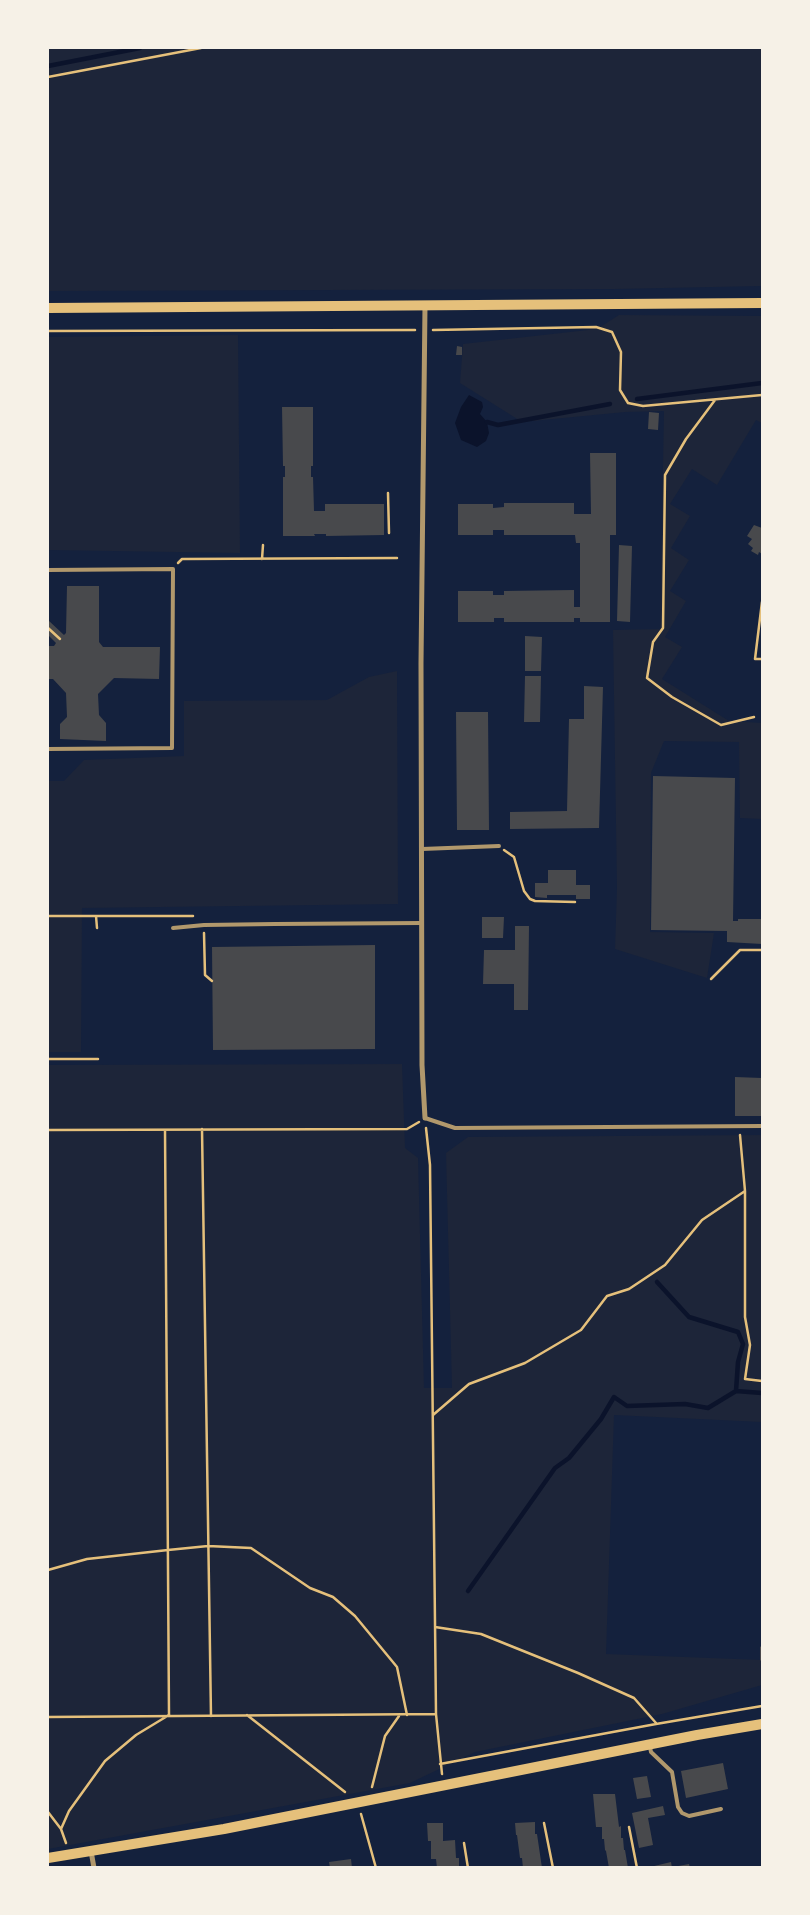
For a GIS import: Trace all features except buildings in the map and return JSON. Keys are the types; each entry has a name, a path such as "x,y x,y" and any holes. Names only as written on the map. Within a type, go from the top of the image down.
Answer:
{"main road":[{"path":"48,308 762,303"},
{"path":"48,1858 224,1829 649,1744 762,1724"}],"street":[{"path":"425,305 422,849 422,1065 425,1118"},
{"path":"91,1851 94,1868"}],"lane":[{"path":"48,570 173,569 172,748 48,749"},
{"path":"422,849 499,846"},
{"path":"173,928 204,925 422,923"},
{"path":"425,1118 455,1128 740,1128 762,1126"},
{"path":"649,1744 650,1752 672,1772 678,1807 682,1813 690,1816 721,1809"}],"path":[{"path":"48,77 201,48"},
{"path":"48,331 424,330 596,327 612,332 621,352 620,390 628,403 643,406 762,394"},
{"path":"715,400 686,439 665,475 663,628 653,642 647,678 672,698 721,725 754,717"},
{"path":"388,493 389,533"},
{"path":"262,559 263,544"},
{"path":"173,569 182,559 397,558"},
{"path":"762,602 755,659 762,659"},
{"path":"48,628 60,639"},
{"path":"499,846 514,857 524,891 530,899 535,901 575,902"},
{"path":"48,916 96,916 97,928"},
{"path":"711,980 740,950 762,950"},
{"path":"48,1059 98,1059"},
{"path":"48,1130 165,1130 202,1128 407,1129 425,1118 430,1165 436,1714 443,1786"},
{"path":"202,1128 211,1716"},
{"path":"740,1128 745,1191 745,1317 750,1345 745,1379 762,1381"},
{"path":"165,1130 168,1715"},
{"path":"433,1415 469,1384 525,1363 581,1330 606,1296 629,1289 665,1265 702,1220 745,1191"},
{"path":"48,1570 88,1559 168,1550 208,1546 250,1548 310,1588 333,1597 355,1616 398,1666 407,1715"},
{"path":"435,1627 481,1634 578,1673 634,1698 656,1724"},
{"path":"762,1646 762,1660"},
{"path":"440,1764 762,1706"},
{"path":"48,1717 436,1714"},
{"path":"61,1830 69,1811 105,1762 136,1735 168,1715"},
{"path":"246,1715 358,1803 376,1868"},
{"path":"358,1803 372,1788 385,1736 399,1715"},
{"path":"48,1812 61,1830 66,1841 67,1855"},
{"path":"544,1823 553,1868"},
{"path":"629,1827 637,1868"},
{"path":"464,1843 468,1868"}],"shaded area":[{"path":"48,48 762,48 762,286 615,289 48,291"},
{"path":"619,315 762,316 762,423 756,420 717,485 692,469 670,504 690,516 671,548 689,560 670,591 686,601 665,637 682,647 662,679 729,721 762,723 762,819 740,818 739,742 664,741 651,773 650,932 714,933 707,978 615,949 617,888 613,630 660,629 664,411 625,412 522,422 460,383 463,344 597,329"},
{"path":"238,335 240,553 48,550 48,337"},
{"path":"469,395 482,402 483,407 480,414 487,422 489,433 486,441 477,447 461,440 455,423 461,407"},
{"path":"397,671 398,904 82,908 81,1052 48,1052 48,781 64,781 84,760 184,756 184,701 327,700 369,677"},
{"path":"402,1064 405,1148 418,1158 424,1388 452,1388 446,1153 468,1137 762,1135 762,1422 614,1415 606,1654 762,1660 762,1685 662,1714 475,1752 410,1783 48,1849 48,1065"}],"waterway":[{"path":"48,66 140,48"},
{"path":"637,399 762,383"},
{"path":"487,422 498,425 610,404"},
{"path":"657,1282 689,1317 738,1332 743,1344 738,1362 736,1391"},
{"path":"468,1591 555,1468 569,1458 601,1419 614,1397 627,1406 685,1404 708,1408 736,1391 762,1393"}]}
